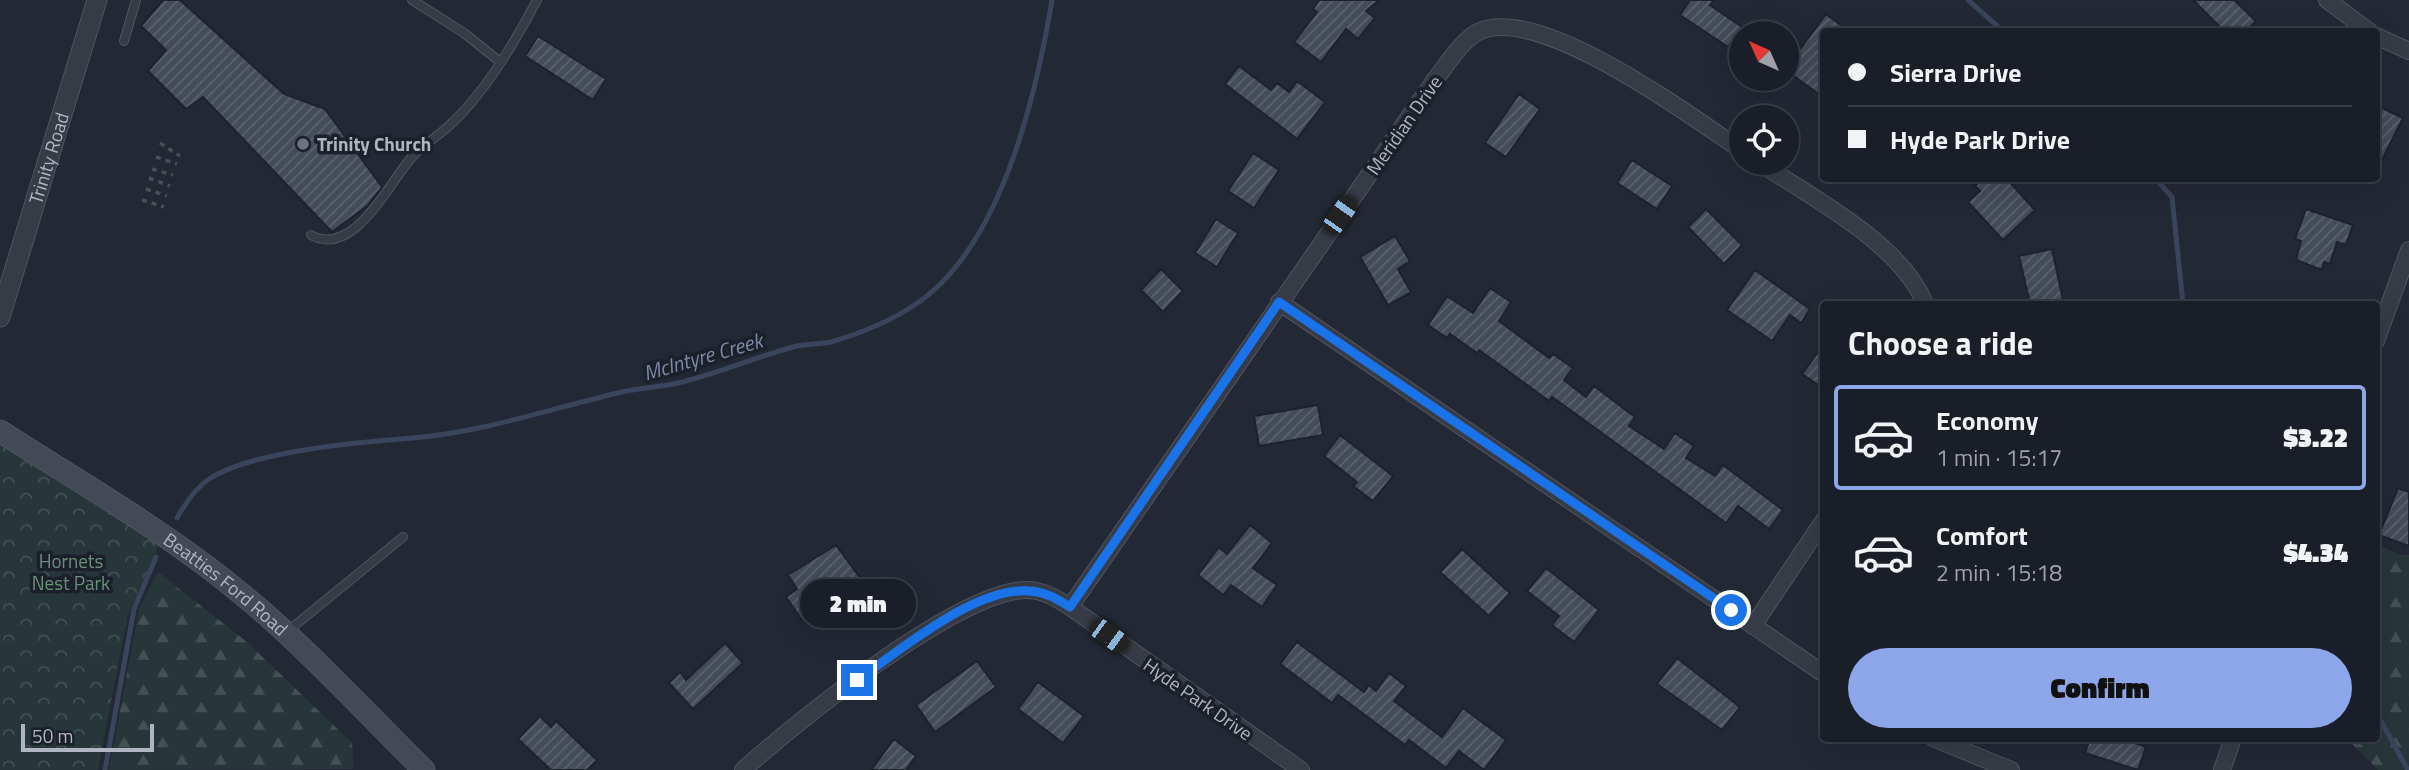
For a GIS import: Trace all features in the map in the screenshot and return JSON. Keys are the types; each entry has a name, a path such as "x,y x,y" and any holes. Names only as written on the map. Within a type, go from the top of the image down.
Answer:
{"main road":[{"name":"Beatties Ford Road","path":"0,431 188,553 285,633 424,770"}],"street":[{"name":"Trinity Road","path":"0,317 97,0"},
{"path":"2327,0 2365,28"},
{"name":"Meridian Drive","path":"1070,607 1279,302 1441,73 1477,32 1493,26 1534,30 1598,55 1729,142"},
{"path":"2380,38 2409,51"},
{"path":"1777,175 1879,246 1913,280 1924,301"},
{"path":"2380,330 2409,250"},
{"path":"1279,302 1820,671"},
{"path":"1752,625 1820,526"},
{"name":"Hyde Park Drive","path":"743,770 835,695 971,606 1008,593 1027,590 1051,595 1070,607 1301,770"},
{"path":"1943,742 2011,770"},
{"path":"2222,770 2232,742"}],"lane":[{"path":"124,41 136,0"},
{"path":"412,0 464,33 499,61"},
{"path":"311,235 321,241 334,239 376,209 405,165 475,98 522,28 537,0"},
{"path":"285,633 403,537"}],"path":[{"path":"160,143 180,156"},
{"path":"156,158 177,164"},
{"path":"152,169 173,175"},
{"path":"149,178 170,186"},
{"path":"146,189 167,196"},
{"path":"142,200 164,207"}],"green space":[{"name":"Hornets Nest Park","path":"0,443 159,544 127,618 98,770 0,770"},
{"path":"2380,545 2400,555 2409,555 2409,770 2378,770 2350,742 2380,742"},
{"path":"158,572 247,642 352,743 354,769 109,770 139,609"}],"building":[{"path":"163,0 180,0 284,94 325,109 382,187 367,206 332,232 203,97 186,109 148,71 166,50 141,26"},
{"path":"1319,0 1379,0 1366,11 1375,18 1358,39 1346,29 1321,62 1294,42 1317,12 1313,9"},
{"path":"1690,0 1714,0 1710,5 1733,21 1729,21 1729,46 1728,47 1680,15"},
{"path":"2193,0 2234,0 2256,21 2250,28 2221,28"},
{"path":"1826,14 1845,28 1820,28 1820,95 1799,80 1799,51"},
{"path":"538,36 606,79 593,100 525,56"},
{"path":"1239,66 1271,90 1277,83 1289,92 1297,81 1325,102 1297,139 1225,84"},
{"path":"1519,94 1540,109 1506,157 1485,143"},
{"path":"2380,107 2403,118 2380,164"},
{"path":"1253,153 1279,170 1254,208 1228,191"},
{"path":"1632,160 1672,186 1657,209 1617,183"},
{"path":"1980,182 2010,182 2035,210 2003,240 1968,202 1980,191 1975,186"},
{"path":"1706,209 1742,245 1724,264 1688,227"},
{"path":"2306,209 2353,225 2346,245 2337,242 2330,264 2324,262 2322,270 2296,260 2301,241 2295,239"},
{"path":"1216,219 1238,233 1217,267 1195,253"},
{"path":"1395,236 1410,261 1398,269 1411,292 1388,305 1360,257"},
{"path":"2052,249 2063,301 2029,301 2019,256"},
{"path":"1161,269 1183,291 1163,312 1141,290"},
{"path":"1755,270 1810,309 1801,323 1790,315 1772,341 1727,310"},
{"path":"1490,288 1511,302 1499,321 1549,358 1553,354 1573,368 1564,380 1586,397 1594,386 1635,417 1629,426 1664,449 1675,433 1694,446 1686,458 1715,476 1723,465 1783,510 1769,529 1738,506 1726,523 1552,397 1549,401 1479,350 1477,353 1450,334 1447,338 1428,325 1447,296 1473,313"},
{"path":"1820,349 1820,386 1802,374"},
{"path":"1318,405 1323,435 1259,446 1254,416"},
{"path":"1340,435 1393,476 1373,501 1353,486 1357,482 1324,456"},
{"path":"2398,488 2409,492 2409,546 2380,535"},
{"path":"1250,525 1272,543 1253,568 1277,585 1262,607 1231,585 1223,595 1198,575 1219,547 1227,554"},
{"path":"836,545 863,582 804,623 786,597 797,589 788,575"},
{"path":"1462,549 1510,593 1489,616 1440,572"},
{"path":"1546,568 1599,610 1574,642 1552,625 1559,616 1527,591"},
{"path":"1297,642 1364,692 1369,685 1376,691 1389,673 1406,686 1394,701 1442,737 1463,708 1506,740 1484,770 1459,751 1446,768 1409,740 1405,745 1338,695 1332,703 1280,664"},
{"path":"725,643 743,663 693,709 669,683 680,672 686,680"},
{"path":"1677,658 1740,707 1722,730 1657,684"},
{"path":"977,661 996,687 935,732 916,705"},
{"path":"1038,682 1084,716 1063,743 1018,709"},
{"path":"540,716 551,727 556,721 597,760 587,770 551,770 518,739"},
{"path":"894,739 916,756 906,770 871,770"},
{"path":"2089,742 2133,742 2146,747 2138,770 2085,753"}],"waterway":[{"name":"McIntyre Creek","path":"177,518 191,497 209,479 252,461 307,450 466,431 622,392 678,383 797,346 841,339 904,312 944,281 970,248 991,210 1010,168 1024,124 1052,0"},
{"path":"1968,0 2000,28"},
{"path":"2159,182 2172,197 2183,301"},
{"name":"McIntyre Creek","path":"105,770 134,609 156,557"},
{"path":"2380,719 2408,770"}],"place":[{"name":"Trinity Church","path":"303,144"}],"route":[{"path":"857,680 947,619 991,597 1027,590 1051,595 1070,607 1279,302 1731,610"}]}
